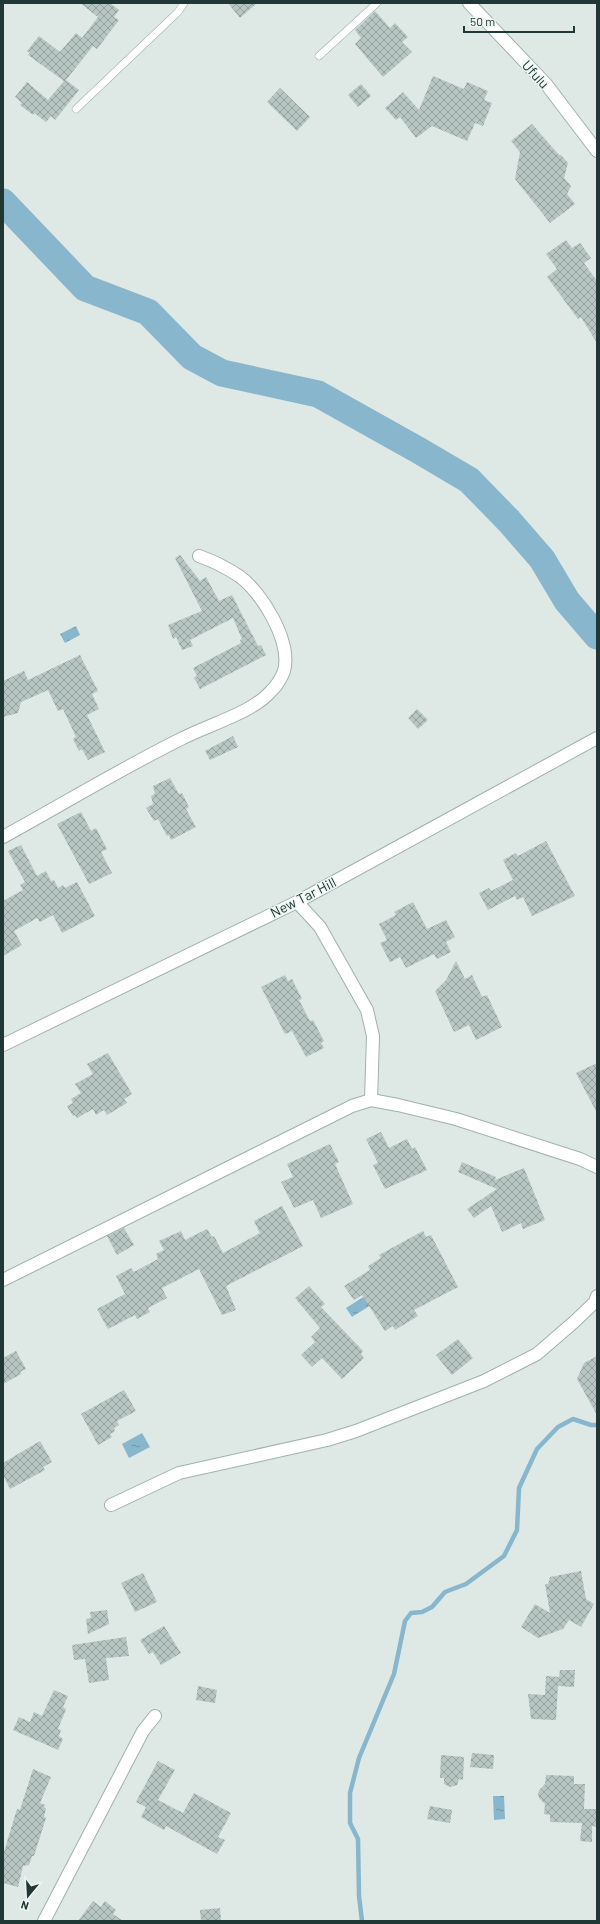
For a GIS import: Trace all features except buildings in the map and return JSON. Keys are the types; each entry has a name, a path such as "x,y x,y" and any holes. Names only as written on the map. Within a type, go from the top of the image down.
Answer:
{"street":[{"name":"Ufulu","path":"469,3 546,84 597,151"},
{"path":"3,837 183,738 252,706 271,692 284,671 285,655 273,616 258,594 240,577 214,561 199,556"},
{"name":"New Tar Hill","path":"3,1045 297,902 597,738"},
{"path":"297,902 320,927 367,1010 373,1036 371,1100"},
{"path":"3,1280 352,1106 371,1100 456,1119 580,1159 597,1166"},
{"path":"111,1505 179,1473 327,1440 356,1431 484,1381 537,1354 595,1302 597,1296"},
{"path":"44,1921 143,1731 155,1716"}],"lane":[{"path":"76,109 178,12 184,3"},
{"path":"319,56 377,3"}],"water":[{"path":"76,626 80,635 65,643 60,634"},
{"path":"365,1296 371,1305 352,1317 346,1308"},
{"path":"142,1433 150,1447 129,1458 122,1444"},
{"path":"493,1796 504,1796 505,1819 494,1820"}],"waterway":[{"path":"3,202 85,288 148,312 192,357 222,373 318,394 469,480 509,521 542,559 567,601 597,636"},
{"path":"362,1921 359,1896 358,1839 350,1823 350,1793 359,1758 394,1674 405,1621 411,1613 422,1612 432,1607 445,1592 466,1584 504,1556 517,1530 519,1488 537,1449 558,1427 573,1419 591,1425 597,1425"}]}
